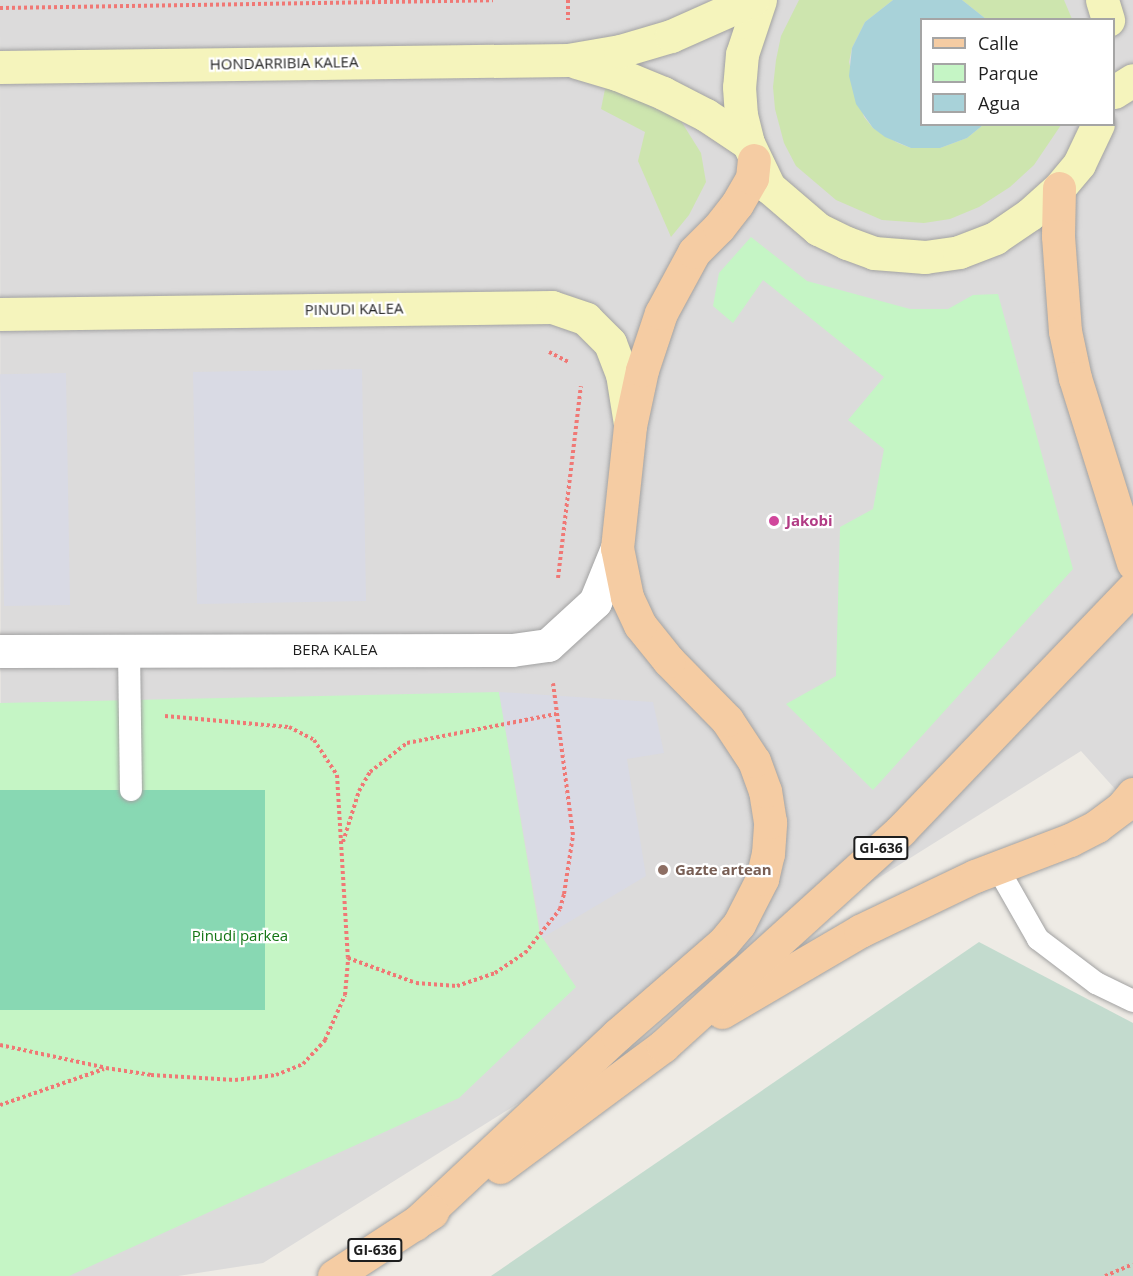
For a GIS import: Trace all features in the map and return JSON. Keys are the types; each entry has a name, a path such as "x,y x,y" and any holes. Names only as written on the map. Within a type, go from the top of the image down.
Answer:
{"main road":[{"name":"HONDARRIBIA KALEA","path":"0,67 568,60 620,51 671,36 752,0"},
{"path":"760,0 747,35 740,76 741,115 751,151 769,187 818,229 847,243 883,254 925,257 968,248 995,238 1030,214 1059,188 1079,164 1097,126"},
{"path":"1102,0 1107,18"},
{"name":"HONDARRIBIA KALEA","path":"568,60 617,74 663,93 706,115 751,151"},
{"path":"1115,91 1133,80"},
{"path":"415,1224 616,1035 723,943 740,924 762,879 768,854 770,822 765,791 754,761 727,720 669,661 640,625 627,597 617,548 630,426 642,370 661,313 694,252 737,204 752,178 751,151"},
{"path":"1059,188 1058,248 1065,331 1075,378 1133,563"},
{"name":"PINUDI KALEA","path":"0,314 552,307 586,319 610,343 622,374 630,426"},
{"name":"GI-636","path":"334,1276 541,1138 663,1046 901,830 1133,588"},
{"path":"663,1046 860,931 998,867 1070,840 1097,826 1122,807 1133,794"}],"street":[{"path":"548,645 595,602 617,548"},
{"name":"BERA KALEA","path":"0,651 512,650 548,645"}],"lane":[{"path":"129,651 131,790"},
{"path":"998,867 1038,939 1096,983 1133,1001"}],"path":[{"path":"0,8 493,0"},
{"path":"558,585 581,386 578,375"},
{"path":"348,958 416,983 457,986 495,973 525,953 560,909 573,836 548,645"},
{"path":"0,1044 106,1068 151,1075 236,1080 276,1075 303,1064 325,1040 345,994 348,958 337,776 314,740 289,727 235,720 130,714"},
{"path":"341,845 359,791 370,772 408,743 556,714"},
{"path":"0,1105 106,1068"},
{"path":"1105,1276 1133,1264"}],"shaded area":[{"path":"0,0 1133,0 1133,809 1081,751 263,1263 178,1276 1,1276"},
{"path":"362,369 366,601 197,604 193,372"},
{"path":"66,373 70,605 4,606 0,374"},
{"path":"499,692 653,702 664,753 627,759 646,876 542,938"}],"green space":[{"path":"799,0 893,0 865,22 852,48 849,62 864,117 873,128 911,148 940,148 967,138 982,126 1060,126 1034,165 1010,187 979,207 950,219 924,223 882,220 836,200 796,166 784,143 775,109 773,87 781,36"},
{"path":"962,0 1064,0 1072,18 985,18"},
{"path":"613,88 681,121 701,153 706,182 689,215 671,237 638,161 645,132 601,109 605,89"},
{"path":"751,237 807,281 910,309 948,309 973,295 998,294 1073,569 873,790 786,704 836,676 840,527 873,509 884,449 848,420 884,377 763,280 733,323 713,306 719,273"},
{"name":"Pinudi parkea","path":"499,692 540,934 576,987 459,1098 69,1276 0,1276 0,703"},
{"path":"0,790 265,790 265,1010 0,1010"},
{"path":"979,942 1133,1023 1133,1276 491,1276"}],"water":[{"path":"893,0 962,0 985,18 920,18 920,126 982,126 967,138 940,148 911,148 885,137 873,128 856,104 849,76 852,48 865,22"}],"place":[{"name":"Jakobi","path":"774,521"},
{"name":"Gazte artean","path":"663,870"}]}
